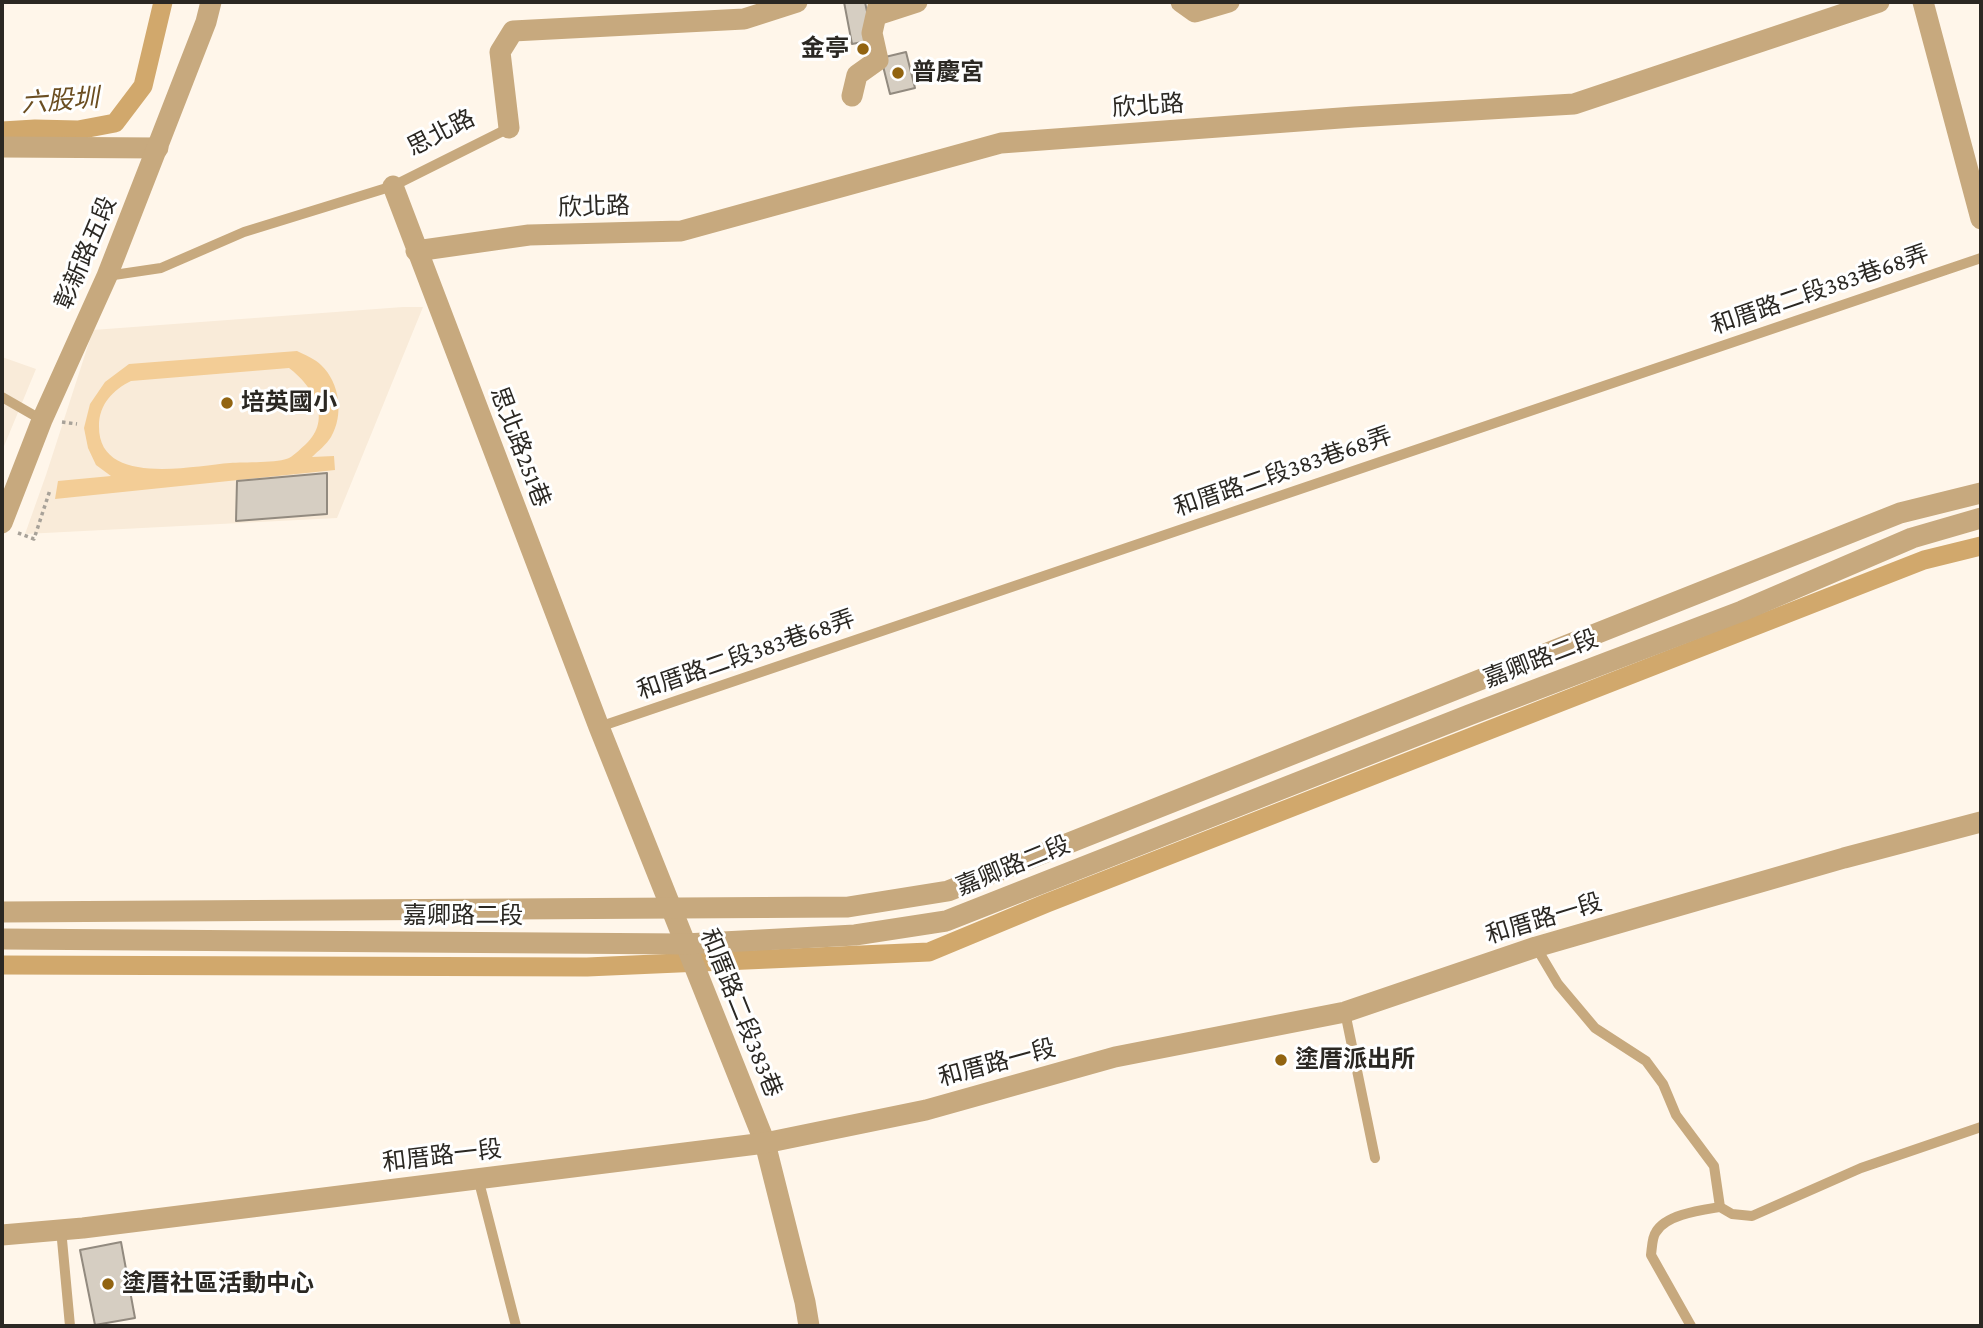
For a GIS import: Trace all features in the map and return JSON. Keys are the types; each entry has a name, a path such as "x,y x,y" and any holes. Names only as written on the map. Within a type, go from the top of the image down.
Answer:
{"street":[{"name":"彰新路五段","path":"2,523 42,420 107,276 206,22 211,2"},
{"name":"思北路","path":"509,128 500,52 513,31 744,19 797,2"},
{"path":"852,96 857,75 878,60 872,33 878,8 917,2"},
{"path":"1181,2 1195,12 1229,2"},
{"name":"欣北路","path":"416,251 529,235 681,231 1001,143 1574,104 1879,2"},
{"path":"1923,2 1981,219"},
{"path":"2,146 158,148"},
{"name":"思北路251巷","path":"393,186 599,727"},
{"name":"嘉卿路二段","path":"2,912 848,907 948,891 1900,513 1981,493"},
{"name":"嘉卿路二段","path":"2,939 691,958 946,921 1469,715 1742,611 1912,538 1981,518"},
{"name":"和厝路二段383巷","path":"599,727 765,1143 805,1303 808,1326"},
{"name":"和厝路一段","path":"2,1235 765,1143 926,1110 1115,1057 1345,1012 1536,947 1981,821"}],"lane":[{"name":"思北路","path":"107,276 161,268 244,232 393,186 509,128"},
{"name":"和厝路二段383巷68弄","path":"599,727 1981,258"},
{"path":"2,397 42,420"},
{"path":"1536,947 1558,985 1595,1028 1646,1061 1663,1084 1676,1115 1714,1166 1720,1207"},
{"path":"1345,1012 1375,1158"},
{"path":"1691,1326 1651,1255 1655,1232 1662,1225 1682,1214 1720,1207 1732,1214 1752,1216 1861,1168 1981,1127"},
{"path":"478,1178 516,1326"},
{"path":"61,1229 70,1326"}],"path":[{"path":"34,539 50,490"}],"shaded area":[{"name":"培英國小","path":"423,307 337,518 25,534 93,330"},
{"path":"297,351 310,357 327,372 336,390 339,409 331,437 312,457 334,456 335,470 55,499 58,481 111,476 96,465 88,448 84,428 90,404 105,382 129,364","holes":["289,368 298,375 317,403 318,424 306,444 284,460 172,469 150,468 130,465 114,458 103,445 99,426 104,404 113,393 131,381"]},
{"path":"2,357 36,369 2,451"}],"building":[{"path":"844,2 865,2 873,40 852,44"},
{"name":"普慶宮","path":"906,52 915,88 890,94 881,58"},
{"path":"327,473 327,514 236,521 237,481"},
{"name":"塗厝社區活動中心","path":"121,1242 135,1318 95,1325 80,1250"}],"waterway":[{"name":"六股圳","path":"2,131 78,130 115,123 143,86 163,2"},
{"path":"2,965 587,967 929,952 1047,903 1924,560 1981,546"}],"place":[{"name":"金亭","path":"863,49"},
{"name":"普慶宮","path":"898,73"},
{"name":"培英國小","path":"227,403"},
{"name":"塗厝派出所","path":"1281,1060"},
{"name":"塗厝社區活動中心","path":"108,1284"}]}
